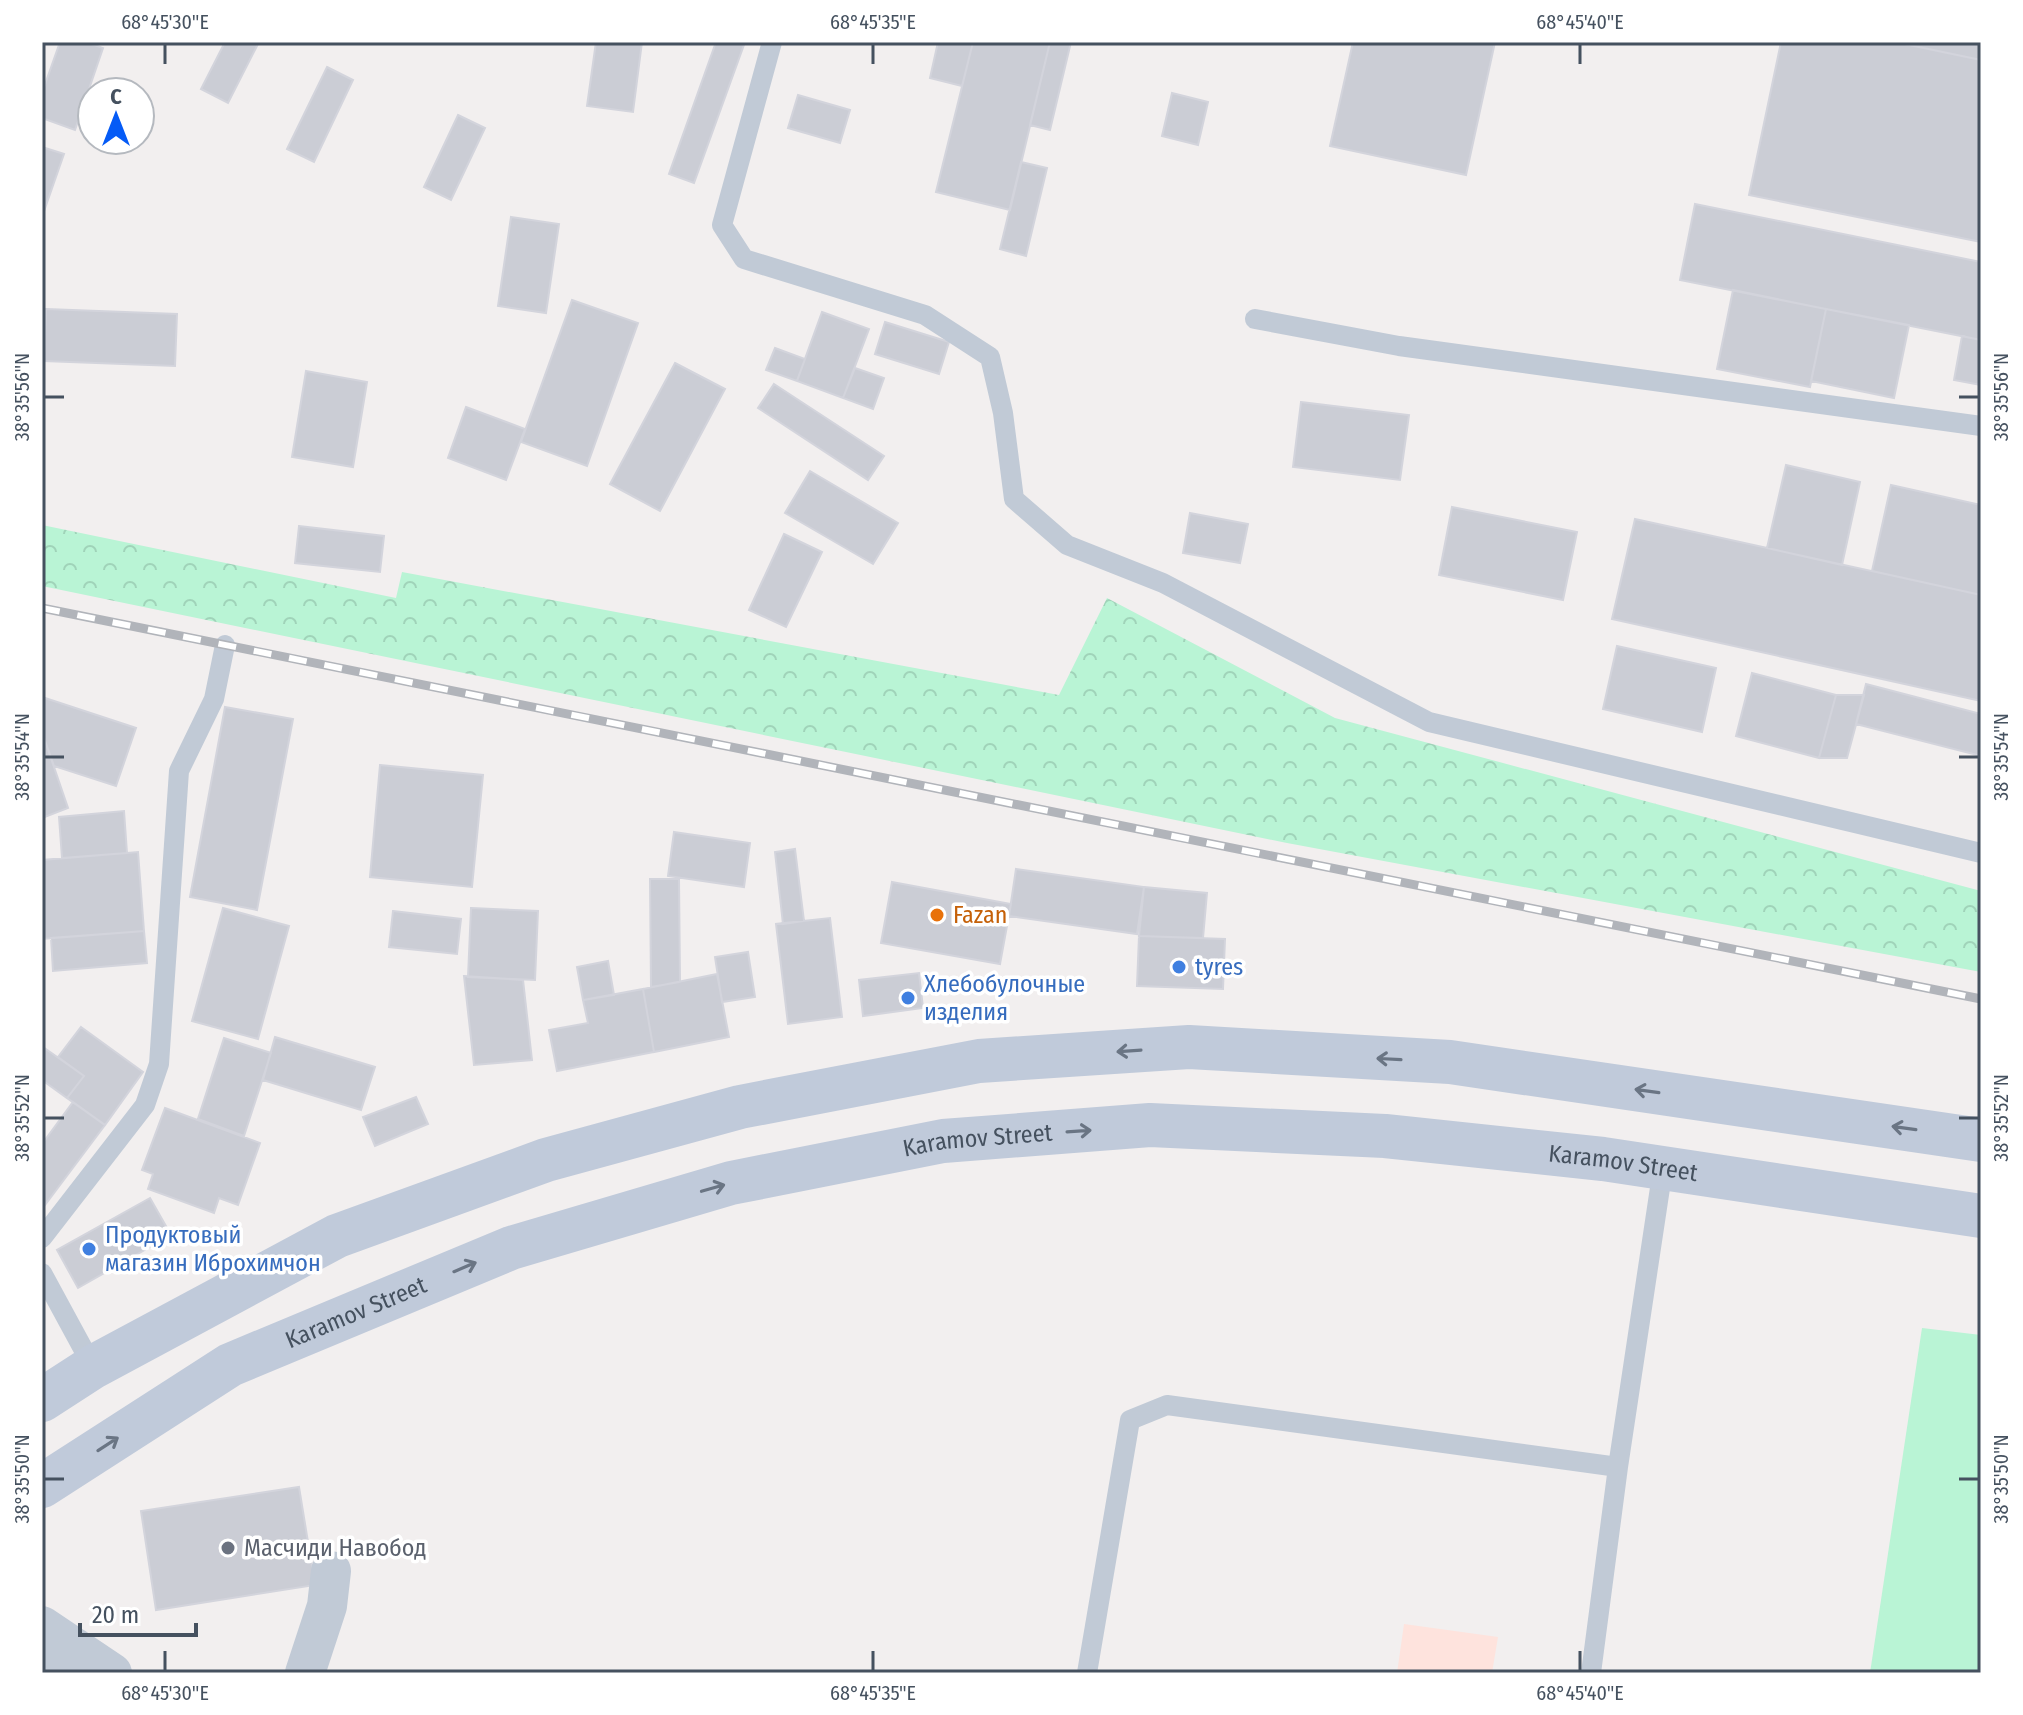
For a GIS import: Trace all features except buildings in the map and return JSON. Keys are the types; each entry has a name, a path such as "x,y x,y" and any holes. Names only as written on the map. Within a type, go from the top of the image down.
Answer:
{"main road":[{"path":"42,1400 93,1367 337,1236 546,1160 740,1107 979,1061 1189,1047 1450,1062 1981,1140"},
{"name":"Karamov Street","path":"42,1486 230,1365 511,1248 731,1183 943,1141 1150,1125 1385,1136 1663,1168 1981,1216"}],"street":[{"path":"305,1673 327,1606 331,1571"},
{"path":"42,1626 112,1673"},
{"path":"42,1673 75,1648"}],"lane":[{"path":"772,42 722,225 744,259 925,315 990,357 1003,413 1014,499 1067,545 1163,583 1429,722 1981,853"},
{"path":"1255,319 1399,346 1981,426"},
{"path":"42,1238 145,1105 159,1064 179,771 214,699 225,645"},
{"path":"1591,1673 1663,1168"},
{"path":"42,1273 93,1367"},
{"path":"1087,1673 1130,1420 1167,1405 1618,1467"}],"shaded area":[{"path":"1404,1624 1498,1637 1492,1673 1397,1673"}],"green space":[{"path":"42,525 396,598 402,572 1059,695 1107,598 1335,718 1981,891 1981,972 1287,843 42,586"},
{"path":"1922,1328 1981,1335 1981,1673 1870,1673"}],"railway":[{"path":"42,608 1981,999"}],"place":[{"name":"Fazan","path":"937,915"},
{"name":"tyres","path":"1179,967"},
{"name":"Хлебобулочные изделия","path":"908,998"},
{"name":"Продуктовый магазин Иброхимчон","path":"89,1249"},
{"name":"Масчиди Навобод","path":"228,1548"}]}
